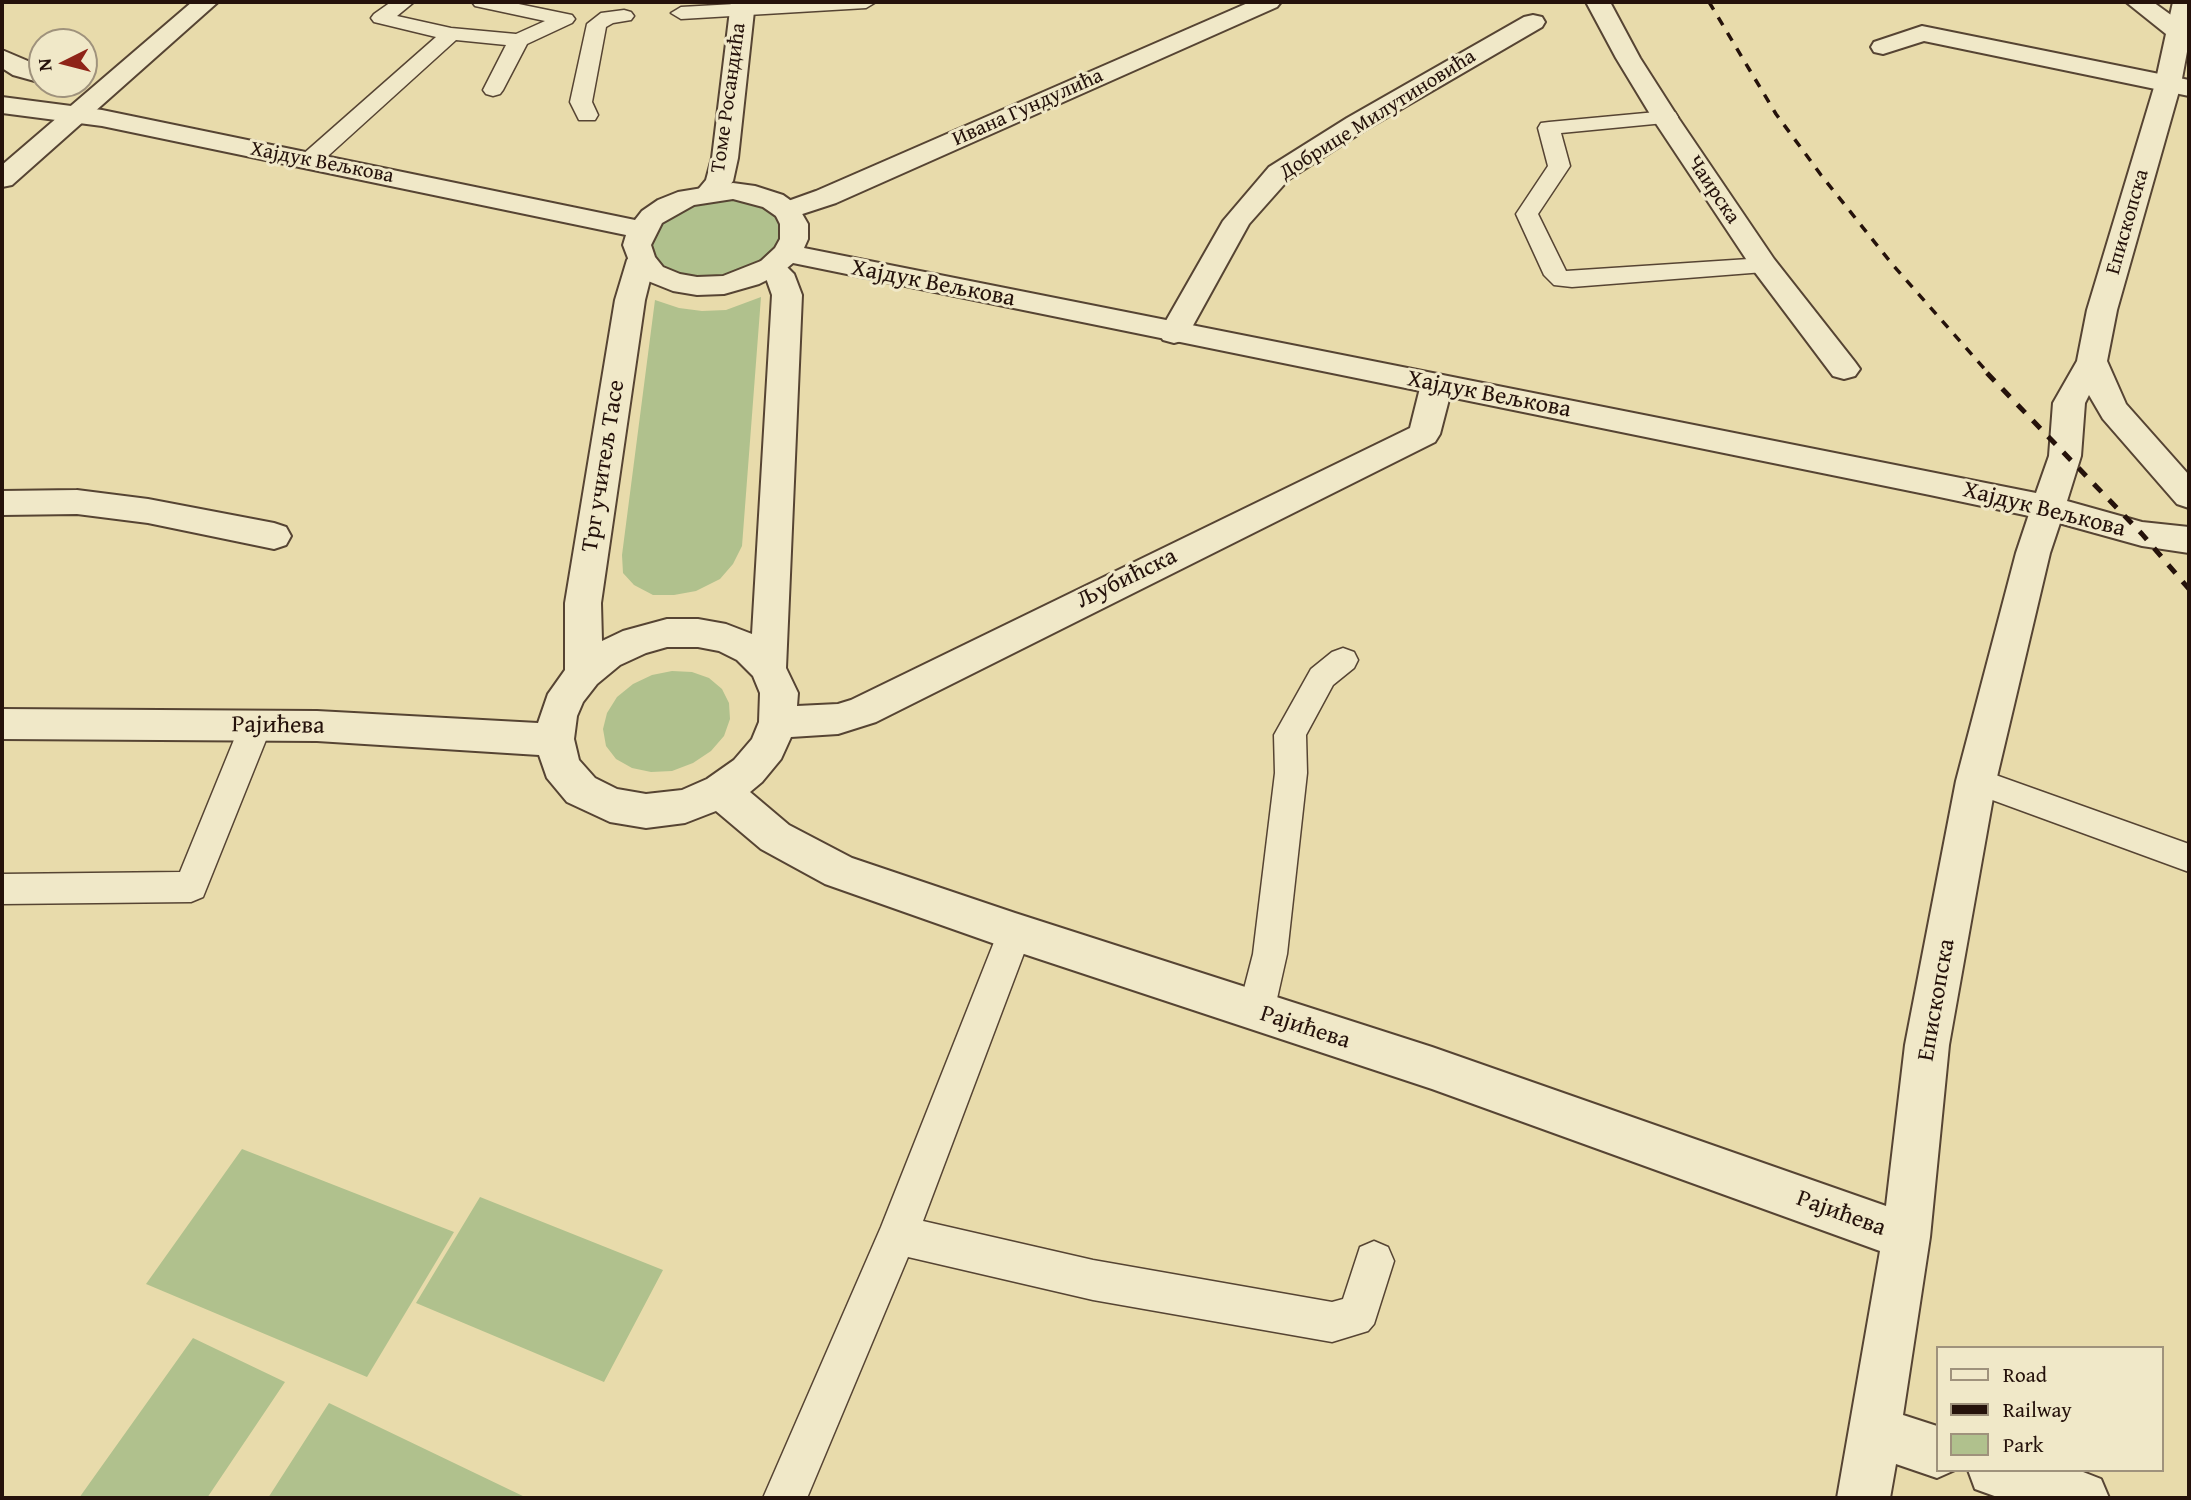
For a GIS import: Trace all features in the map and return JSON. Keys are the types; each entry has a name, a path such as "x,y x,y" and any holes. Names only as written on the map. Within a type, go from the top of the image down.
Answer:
{"street":[{"path":"2,179 74,113 206,2"},
{"name":"Ивана Гундулића","path":"787,211 826,197 1269,2"},
{"name":"Чаирска","path":"1598,2 1628,58 1764,265 1844,369"},
{"path":"2138,2 2180,33"},
{"name":"Епископска","path":"1864,1498 1906,1237 1927,1045 1976,781 2033,553 2065,456 2069,403 2092,361 2102,310 2179,86 2180,33 2185,2"},
{"name":"Томе Росандића","path":"710,192 719,181 725,158 742,6"},
{"name":"Добрице Милутиновића","path":"1174,333 1237,222 1279,173 1356,124 1533,22"},
{"path":"1882,47 1918,22 2179,86"},
{"path":"2,57 28,72"},
{"path":"98,74 130,66"},
{"name":"Хајдук Вељкова","path":"2,104 74,113 642,230"},
{"path":"710,192 755,194 773,201 787,211 794,224 794,239 779,260 749,278 724,285 697,286 653,273 641,260 637,245 642,230 652,217 668,206 710,192"},
{"name":"Трг учитељ Тасе","path":"584,674 583,603 630,300 641,260"},
{"path":"768,668 787,295 779,274 779,260"},
{"name":"Хајдук Вељкова","path":"779,260 1437,384 2048,508 2142,534 2189,540"},
{"path":"2092,361 2103,392 2114,411 2189,496"},
{"name":"Љубићска","path":"778,722 838,719 863,711 1334,476 1424,434 1437,384"},
{"path":"2,503 77,502 148,511 274,536"},
{"path":"667,633 698,633 726,638 750,650 768,668 779,694 778,722 767,747 748,771 721,791 685,806 646,811 610,805 580,790 561,767 555,739 558,716 567,694 584,674 607,655 636,641 667,633"},
{"name":"Рајићева","path":"2,724 317,726 505,739 555,739"},
{"name":"Рајићева","path":"721,791 775,836 839,871 1256,1012 1428,1079 1906,1237"},
{"path":"1876,1432 1936,1452"},
{"path":"2000,1472 2082,1498"}],"lane":[{"path":"404,2 381,18 451,34 519,40 565,19 482,2"},
{"path":"681,13 742,6 866,2"},
{"path":"587,115 581,103 597,24 608,17 624,16"},
{"path":"310,160 451,34"},
{"path":"493,90 519,40"},
{"path":"1667,117 1549,128 1559,166 1527,214 1556,275 1562,280 1572,281 1764,265"},
{"path":"1256,1012 1270,954 1291,773 1290,735 1322,677 1343,660"},
{"path":"2,889 191,887 256,725"},
{"path":"1976,781 2189,858"},
{"path":"785,1498 898,1236 1015,932"},
{"path":"898,1236 1093,1280 1332,1322 1354,1317 1360,1310 1374,1261"}],"green space":[{"path":"737,198 771,210 780,221 782,233 778,247 766,260 727,277 703,279 681,276 663,269 652,259 647,246 660,220 695,202"},
{"path":"761,297 742,546 733,564 720,579 696,591 653,595 634,585 623,573 622,555 655,300 679,308 702,311 726,310"},
{"path":"672,671 692,672 709,678 722,689 729,703 730,719 724,736 711,751 693,763 672,771 651,772 632,768 616,759 606,746 603,729 607,713 617,697 633,684 652,675"},
{"path":"242,1149 454,1232 367,1377 146,1284"},
{"path":"480,1197 663,1270 604,1382 416,1303"},
{"path":"193,1338 285,1382 207,1498 79,1498"},
{"path":"329,1403 527,1498 268,1498"}],"railway":[{"path":"1709,2 1776,114 1821,175 1892,264 1989,374"},
{"path":"1987,373 2142,534 2189,589"}]}
